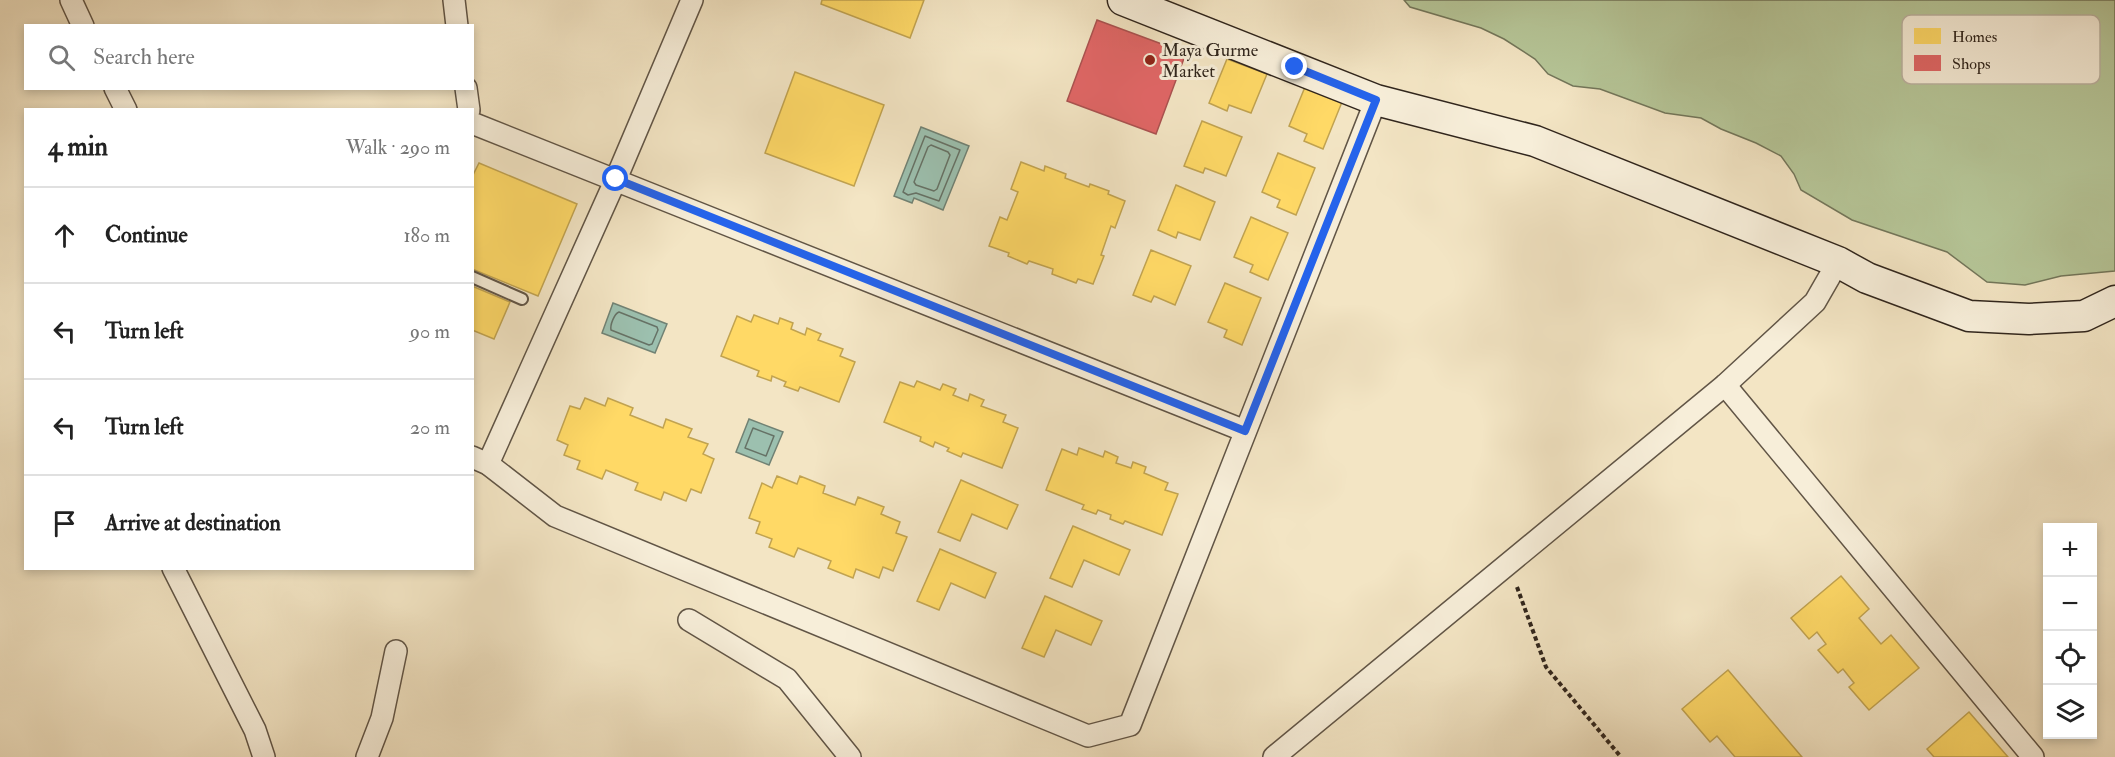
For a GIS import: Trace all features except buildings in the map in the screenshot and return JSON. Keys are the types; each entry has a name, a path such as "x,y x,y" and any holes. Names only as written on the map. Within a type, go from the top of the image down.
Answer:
{"street":[{"path":"71,0 82,24"},
{"path":"454,0 457,24"},
{"path":"692,0 616,179 480,461 555,516 1088,736 1130,725 1376,100"},
{"path":"1123,0 1376,100 1534,141 1838,262 1866,278 1969,316 2029,319 2084,316 2115,301"},
{"path":"116,90 125,108"},
{"path":"466,90 469,108"},
{"path":"474,124 1245,431"},
{"path":"1274,757 1725,385 1815,302 1838,262"},
{"path":"1725,385 2033,757"},
{"path":"174,570 255,730 264,757"},
{"path":"689,620 787,679 850,757"},
{"path":"367,757 382,718 396,651"}],"lane":[{"path":"474,278 522,299"}],"path":[{"path":"1508,564 1546,668 1622,757"}],"shaded area":[{"path":"1404,0 2115,0 2115,271 2061,276 2025,285 1987,282 1947,252 1852,220 1801,190 1794,174 1781,156 1756,143 1701,118 1665,113 1600,89 1573,86 1548,74 1535,59 1504,39 1481,28 1410,7"}],"water":[{"path":"921,127 969,146 943,210 914,198 912,203 894,196"},
{"path":"613,303 667,324 655,353 602,333"},
{"path":"749,419 783,432 769,465 736,452"}],"place":[{"name":"Maya Gurme Market","path":"1150,60"}],"route":[{"path":"616,179 1245,431 1376,100 1295,67"}]}
